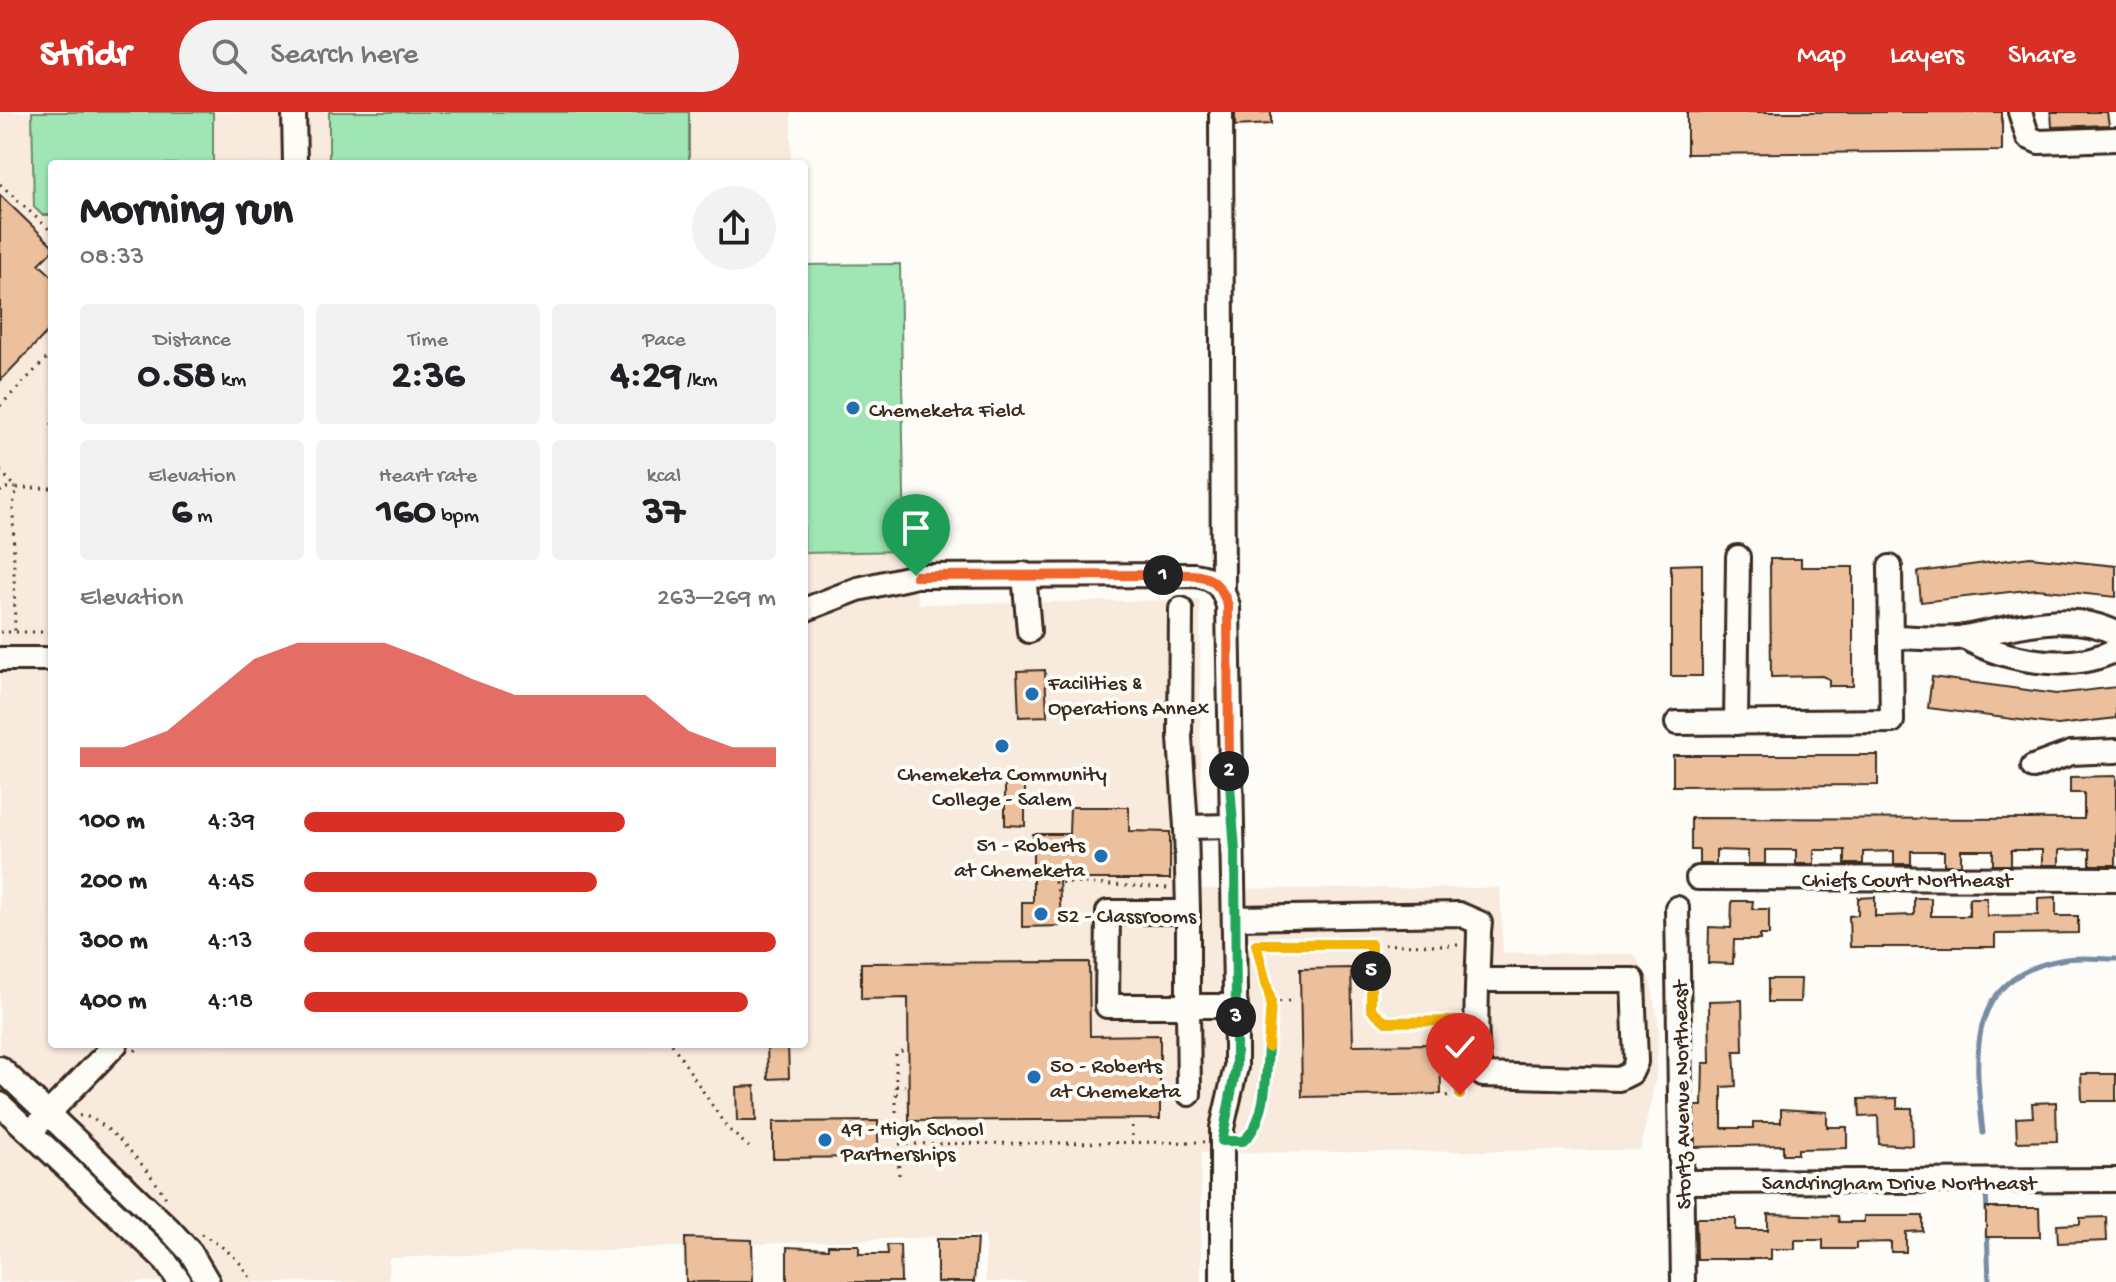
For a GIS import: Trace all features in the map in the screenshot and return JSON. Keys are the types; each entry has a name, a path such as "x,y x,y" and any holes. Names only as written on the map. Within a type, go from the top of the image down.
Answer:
{"street":[{"path":"294,112 295,160"},
{"path":"1221,112 1226,598 1236,1006 1236,1067 1211,1138 1222,1282"},
{"path":"2020,112 2028,137 2039,142 2116,139"},
{"path":"1736,723 1738,557"},
{"path":"1677,723 1892,721 1890,567"},
{"path":"1024,574 1029,631"},
{"path":"808,608 858,589 916,576 1194,575 1209,578 1226,598"},
{"path":"1181,609 1180,738 1186,827 1173,886 1188,912 1189,1094"},
{"path":"1891,637 1964,637 2000,627 2047,621 2097,627 2116,633"},
{"path":"1964,637 1998,654 2047,661 2096,658 2116,650"},
{"path":"0,659 45,659"},
{"path":"2033,767 2071,753 2116,751"},
{"path":"1186,827 1231,826"},
{"name":"Chiefs Court Northeast","path":"1698,878 2116,879"},
{"name":"Stortz Avenue Northeast","path":"1677,908 1683,1282"},
{"path":"1188,912 1108,912 1107,1006 1236,1006"},
{"path":"1235,918 1459,914 1480,923 1479,980 1479,1067 1483,1075 1619,1079 1631,1073 1636,1062 1633,980 1479,980"},
{"path":"30,1133 112,1048"},
{"path":"0,1068 169,1229 191,1253 208,1282"},
{"path":"0,1104 163,1258 180,1282"},
{"name":"Sandringham Drive Northeast","path":"1682,1182 2116,1180"}],"path":[{"path":"0,184 36,213 48,227"},
{"path":"0,406 48,356"},
{"path":"0,471 17,488"},
{"path":"0,492 3,488 48,488"},
{"path":"15,632 13,505 17,488"},
{"path":"0,632 48,632"},
{"path":"1060,899 1055,882 1123,883 1123,888 1173,886"},
{"path":"1150,882 1150,888"},
{"path":"899,1175 898,1144 1132,1142 1211,1138 1243,1141 1254,1128 1265,1084 1271,1002 1252,934"},
{"path":"1256,944 1459,943 1459,959"},
{"path":"1371,944 1371,1009 1386,1022 1459,1021"},
{"path":"1361,985 1371,985"},
{"path":"1271,1002 1295,1001"},
{"path":"675,1048 727,1128 749,1147"},
{"path":"896,1112 896,1053 905,1050"},
{"path":"1446,1096 1460,1095 1460,1066"},
{"path":"896,1086 905,1086"},
{"path":"896,1094 904,1094"},
{"path":"1132,1126 1132,1142"}],"shaded area":[{"name":"Chemeketa Community College - Salem","path":"0,112 791,112 791,160 48,160 48,1048 808,1048 808,265 900,264 905,551 919,604 1200,600 1201,889 1500,888 1503,953 1634,954 1651,983 1659,1029 1656,1077 1640,1150 1201,1153 1201,1282 986,1282 985,1235 389,1258 388,1282 0,1282"}],"green space":[{"path":"32,112 213,112 213,160 48,160 48,215 42,215 34,207"},
{"path":"329,112 689,112 689,160 329,160"},
{"name":"Chemeketa Field","path":"900,264 905,551 808,553 808,265"}],"building":[{"path":"1235,112 1271,112 1271,124 1235,126"},
{"path":"1687,112 2002,112 2002,151 1687,154"},
{"path":"2051,112 2107,112 2109,125 2052,127"},
{"path":"0,195 48,241 48,255 39,264 48,272 48,331 0,381"},
{"path":"2030,557 2116,566 2116,597 2036,589 1921,602 1918,572"},
{"path":"1770,559 1801,559 1801,567 1853,567 1853,686 1829,686 1829,679 1822,676 1771,677"},
{"path":"1702,564 1702,676 1671,676 1671,565"},
{"name":"Facilities & Operations Annex","path":"1045,670 1047,716 1019,717 1017,671"},
{"path":"1932,677 2056,694 2116,687 2116,718 2058,725 1928,708"},
{"path":"1673,755 1878,755 1878,785 1673,786"},
{"path":"2116,776 2116,865 2090,865 2090,849 2059,850 2059,865 2042,865 2042,850 2011,850 2011,865 1993,865 1993,850 1961,850 1961,865 1944,865 1944,851 1911,851 1911,864 1894,864 1894,851 1863,852 1863,864 1845,864 1845,850 1814,850 1814,864 1796,864 1796,850 1765,850 1765,864 1748,864 1748,851 1716,850 1716,864 1699,864 1699,850 1691,850 1691,818 2084,819 2084,793 2070,793 2070,777"},
{"path":"1005,778 1025,779 1025,826 1005,825"},
{"name":"51 - Roberts at Chemeketa","path":"1070,807 1129,807 1129,831 1170,832 1170,879 1059,879 1061,926 1022,927 1022,902 1033,902 1033,834 1069,834"},
{"path":"1875,897 1875,916 1914,915 1914,898 1931,898 1931,916 1969,916 1969,898 1987,898 1987,916 2038,915 2038,898 2056,897 2056,916 2078,916 2078,933 1995,934 1995,947 1850,947 1849,916 1858,915 1858,898"},
{"path":"1732,901 1753,901 1752,909 1769,909 1769,935 1760,935 1760,940 1734,940 1733,964 1708,963 1709,927 1731,928"},
{"name":"50 - Roberts at Chemeketa","path":"1089,962 1090,1036 1160,1035 1160,1119 909,1121 908,998 861,999 861,963"},
{"path":"1351,968 1353,1045 1440,1044 1441,1094 1302,1097 1300,969"},
{"path":"1768,979 1801,979 1800,1002 1768,1002"},
{"path":"1742,1000 1743,1051 1734,1051 1736,1086 1722,1087 1722,1128 1753,1128 1753,1122 1781,1122 1781,1109 1827,1112 1827,1127 1847,1127 1847,1148 1798,1149 1798,1154 1783,1154 1783,1145 1695,1147 1694,1106 1702,1106 1703,1063 1710,1063 1709,1001"},
{"path":"767,1048 788,1048 789,1078 768,1079"},
{"path":"2081,1074 2116,1074 2116,1101 2082,1101"},
{"path":"755,1086 756,1121 737,1121 736,1087"},
{"path":"1897,1098 1897,1108 1912,1108 1913,1146 1879,1144 1878,1116 1860,1117 1859,1099"},
{"path":"2056,1102 2057,1141 2017,1142 2016,1118 2033,1117 2032,1103"},
{"name":"49 - High School Partnerships","path":"878,1121 878,1157 773,1158 773,1122"},
{"path":"1986,1208 2039,1208 2040,1237 1986,1237"},
{"path":"1768,1214 1838,1216 1839,1222 1864,1222 1864,1216 1923,1216 1923,1231 1906,1232 1906,1252 1891,1252 1891,1242 1856,1243 1856,1249 1823,1249 1823,1240 1795,1240 1795,1249 1771,1249 1771,1259 1697,1259 1696,1218 1736,1218 1736,1230 1768,1230"},
{"path":"2106,1217 2107,1241 2058,1243 2057,1225 2080,1224 2080,1218"},
{"path":"685,1238 752,1240 753,1282 686,1282"},
{"path":"937,1239 977,1239 974,1282 937,1282"},
{"path":"828,1245 859,1245 859,1254 888,1254 887,1245 900,1245 901,1282 787,1282 787,1247 828,1249"}],"waterway":[{"path":"1983,1133 1978,1050 1982,1026 1991,1003 2006,984 2029,970 2067,959 2116,959"},
{"path":"1986,1193 1987,1212"},
{"path":"1987,1230 1989,1282"}],"place":[{"name":"Chemeketa Field","path":"853,408"},
{"name":"Facilities & Operations Annex","path":"1032,694"},
{"name":"Chemeketa Community College - Salem","path":"1002,746"},
{"name":"51 - Roberts at Chemeketa","path":"1101,856"},
{"name":"52 - Classrooms","path":"1041,914"},
{"name":"50 - Roberts at Chemeketa","path":"1034,1077"},
{"name":"49 - High School Partnerships","path":"825,1140"}],"route":[{"path":"916,576 1194,575 1218,583 1228,606 1229,798 1235,851 1236,1067 1224,1114 1222,1141 1247,1139 1254,1128 1263,1096 1271,1002 1256,944 1371,944 1371,1009 1386,1022 1459,1021 1460,1095"}]}
